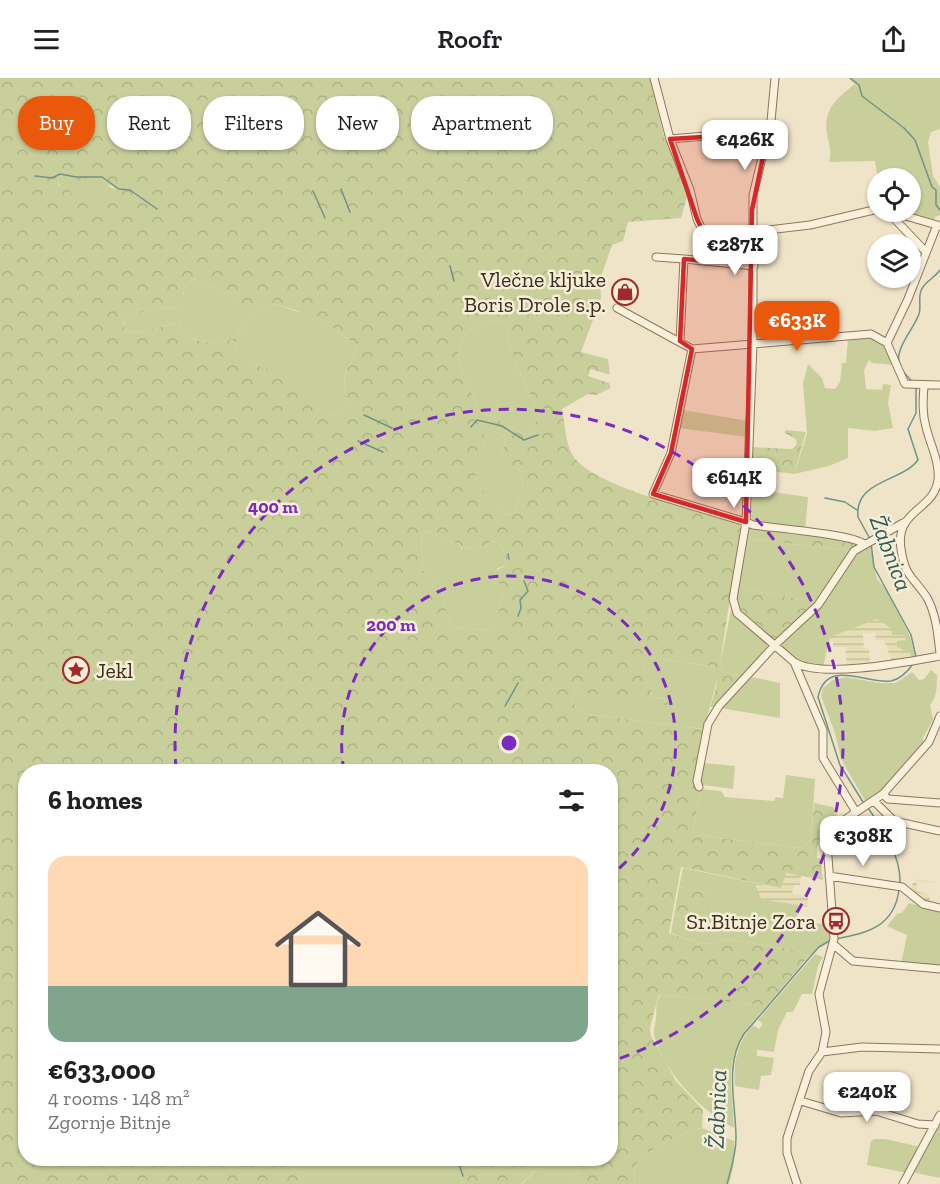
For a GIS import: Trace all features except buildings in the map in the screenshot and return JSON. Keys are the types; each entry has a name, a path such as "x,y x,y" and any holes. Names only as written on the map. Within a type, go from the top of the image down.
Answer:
{"street":[{"path":"654,78 670,139 690,190 697,219 718,262"},
{"path":"775,78 768,134 755,185 752,232 753,344 746,522 733,599 738,613 794,662 810,669 871,668 940,655 930,607 925,595 911,579 904,565 900,540 903,523"},
{"path":"670,139 753,132 768,134"},
{"path":"752,232 810,225 867,212"},
{"path":"887,343 939,226 921,221"},
{"path":"899,222 926,252"},
{"path":"656,257 754,266"},
{"path":"680,341 684,260"},
{"path":"617,308 692,349 864,334 876,335 887,343 902,381 911,385 940,385"},
{"path":"692,349 671,453 653,494 746,522 869,542"},
{"path":"699,787 697,782 713,715 775,645 818,605 846,560 869,542 903,523 938,489 938,473 924,422 922,386"},
{"path":"794,662 822,730 823,758 859,811"},
{"path":"798,1184 786,1145 801,1101 808,1071 822,1052 826,1024 819,1002 819,987 834,944 826,852 828,838 840,823 884,794 929,742 940,716"},
{"path":"884,794 888,799 940,803"},
{"path":"873,802 894,821 940,831"},
{"path":"829,876 899,886 923,904 940,908"},
{"path":"834,944 853,961 940,969"},
{"path":"822,1052 862,1047 940,1049"},
{"path":"801,1101 841,1113 876,1112 918,1124 935,1125"},
{"path":"903,1184 940,1115"}],"highlighted area":[{"path":"768,133 752,210 746,522 653,494 671,453 692,349 680,341 684,259 718,262 697,219 670,139"}],"shaded area":[{"path":"877,619 904,635 912,660 892,662 884,640 876,640 875,632 863,633 864,648 869,649 870,667 847,666 845,647 833,647 833,642 828,642 829,637"},
{"path":"785,873 801,875 800,885 794,885 792,893 808,897 807,907 760,899 755,883 781,888"},
{"path":"918,879 940,883 917,882 916,891 929,894 930,903 925,903 911,892 912,884"},
{"path":"715,923 740,927 740,933 714,929"}],"green space":[{"path":"0,78 650,78 664,137 689,190 681,218 628,222 623,241 612,245 600,280 601,298 581,352 608,359 610,375 591,369 588,376 609,383 611,388 596,395 588,394 562,409 568,443 572,454 582,466 600,477 649,497 741,523 720,665 721,670 743,678 716,707 710,707 717,681 713,666 648,658 645,659 644,678 651,686 652,697 668,700 668,706 576,691 572,699 577,710 586,714 704,729 699,761 701,789 693,831 695,835 801,848 811,840 814,803 833,807 837,816 817,847 817,858 820,858 823,880 786,873 781,888 681,867 669,933 698,943 709,944 727,939 795,950 809,956 763,1010 758,1005 661,995 658,997 650,1028 651,1036 676,1081 703,1110 702,1128 677,1137 640,1159 634,1172 635,1184 575,1184 580,1166 618,1166 618,764 18,764 18,1166 293,1166 303,1184 0,1184","holes":["60,175 85,182 87,177 101,178 103,184 112,186 120,196 98,201 84,201 72,194 67,187 59,186 56,179","192,279 204,282 242,303 242,321 233,339 219,342 196,340 184,333 179,327 180,322 138,333 126,332 123,326 127,316 158,308 182,309 184,290","271,303 298,311 309,318 320,319 352,342 356,349 345,375 344,383 348,404 343,410 326,418 304,388 288,378 252,363 237,352 236,344 241,330 258,312","489,321 505,322 510,349 539,415 531,433 525,435 492,416 479,412 457,356 465,334","491,429 507,439 501,455 521,472 523,488 513,514 509,515 498,511 475,480 477,467 473,457 483,445 485,432","424,531 459,544 463,549 486,547 489,542 495,541 502,547 508,565 490,573 505,589 494,627 490,630 453,628 449,623 439,587 423,571 421,534"]},
{"path":"848,78 940,78 940,129 931,132 928,142 933,176 940,187 940,215 935,217 933,222 921,218 921,168 876,168 875,161 829,162 830,151 826,125 829,111 837,99 855,84"},
{"path":"60,174 102,178 107,185 119,192 120,197 96,203 79,200 62,189 56,179"},
{"path":"192,279 204,282 242,303 242,321 233,339 219,342 196,340 184,333 179,327 180,322 138,333 126,332 123,327 127,316 158,308 182,309 184,290"},
{"path":"271,303 320,319 352,342 356,349 345,375 344,383 348,404 343,410 326,418 321,415 306,390 243,358 237,352 236,344 241,330 252,317"},
{"path":"489,321 505,322 507,325 510,349 539,415 531,433 525,435 492,416 479,412 457,356 465,334"},
{"path":"872,337 886,349 893,365 872,363 869,360 864,370 866,389 882,390 883,384 891,385 888,403 893,428 875,431 848,428 848,458 829,466 794,474 807,434 803,383 808,364 822,378 825,388 835,389 840,382 842,363 846,363 848,338"},
{"path":"683,410 748,421 747,437 679,428"},
{"path":"491,429 507,439 501,454 521,472 523,488 513,514 509,515 498,511 476,484 473,457 483,445 485,432"},
{"path":"785,430 806,432 794,474 750,468 750,447 792,449 797,444 796,439 785,433"},
{"path":"751,489 808,497 805,531 754,523 750,517"},
{"path":"747,525 859,545 851,551 744,538"},
{"path":"424,531 459,544 462,549 486,547 489,542 495,541 502,547 508,565 498,568 490,576 503,584 505,589 494,627 490,630 453,628 449,623 439,587 423,571 421,534"},
{"path":"744,538 851,551 818,602 736,588"},
{"path":"870,544 877,579 889,593 910,637 916,659 912,660 910,653 897,647 897,641 906,640 904,635 892,635 891,628 877,619 830,637 823,667 803,665 779,645 819,606 856,552 864,551"},
{"path":"736,588 818,602 775,643 736,608"},
{"path":"732,605 768,642 766,651 743,678 721,670 720,665"},
{"path":"645,659 713,666 717,672 717,680 704,729 586,714 577,710 572,699 576,691 645,700 665,706 665,699 652,697 651,686 644,678"},
{"path":"931,670 937,675 937,687 930,705 933,719 923,738 924,744 882,791 867,804 841,759 835,733 821,696 823,688 833,680 846,677 879,683 896,683 912,672 919,680 924,679"},
{"path":"752,677 780,683 780,718 720,708"},
{"path":"703,763 735,766 733,789 702,785 699,782"},
{"path":"786,775 815,779 811,840 801,848 695,835 693,831 701,789 721,791 725,797 774,801 776,797 783,798"},
{"path":"683,868 755,883 761,899 798,905 797,920 829,925 830,939 809,956 795,950 727,939 709,944 698,943 671,933 674,915 699,919 708,892 679,887","holes":["705,922 740,927 740,932 704,927"]},
{"path":"679,887 708,892 711,895 707,913 699,919 674,915"},
{"path":"909,903 940,911 940,967 901,964 907,935 887,926 897,914 902,913"},
{"path":"815,954 823,957 818,966 812,994 802,994 793,1012 787,1012 778,1030 774,1052 757,1050 757,1056 774,1058 771,1075 761,1076 759,1090 735,1086 736,1061 743,1039 753,1025 759,1029 763,1024 758,1020"},
{"path":"661,995 758,1005 763,1010 750,1026 735,1052 731,1077 734,1128 710,1112 685,1089 658,1048 654,1033 657,1002"},
{"path":"940,1120 940,1178 911,1172"},
{"path":"702,1128 734,1141 734,1163 729,1184 635,1184 635,1167 640,1159 677,1137"},
{"path":"885,1139 921,1147 907,1173 867,1165 871,1141"},
{"path":"293,1166 460,1166 463,1184 303,1184"},
{"path":"460,1166 540,1166 521,1184 463,1184"},
{"path":"540,1166 580,1166 575,1184 522,1184"}],"waterway":[{"name":"Žabnica","path":"850,78 859,85 862,96 904,128 915,140 932,187 936,190 936,205 940,210"},
{"path":"35,176 52,178 60,174 76,177 102,177 119,189 130,190 157,209"},
{"path":"341,189 350,212"},
{"path":"313,191 325,218"},
{"path":"450,266 454,281"},
{"name":"Žabnica","path":"911,380 899,363 901,347 919,314 921,291 940,270"},
{"name":"Žabnica","path":"870,539 858,517 859,505 863,496 880,483 911,467 918,460 908,429 916,413 916,386"},
{"path":"364,415 392,428"},
{"path":"471,427 477,420 502,426 524,440 538,435"},
{"path":"358,441 383,452"},
{"path":"825,498 845,502 857,510"},
{"name":"Žabnica","path":"871,543 874,567 911,635 916,657"},
{"path":"508,554 509,559"},
{"path":"518,616 521,608 520,600 528,591 524,581"},
{"name":"Žabnica","path":"863,802 840,765 818,697 823,685 830,678 839,675 891,681 901,677 913,664"},
{"path":"505,706 518,683"},
{"name":"Žabnica","path":"868,808 894,853 898,863 900,883"},
{"name":"Žabnica","path":"836,939 868,931 885,920 896,902 899,890"},
{"name":"Žabnica","path":"727,1184 736,1144 732,1084 734,1058 738,1046 744,1034 810,957 819,947 831,940"},
{"path":"460,1166 463,1176"}],"place":[{"name":"Vlečne kljuke Boris Drole s.p.","path":"625,292"},
{"name":"Jekl","path":"76,670"},
{"name":"Sr.Bitnje Zora","path":"836,921"}]}
